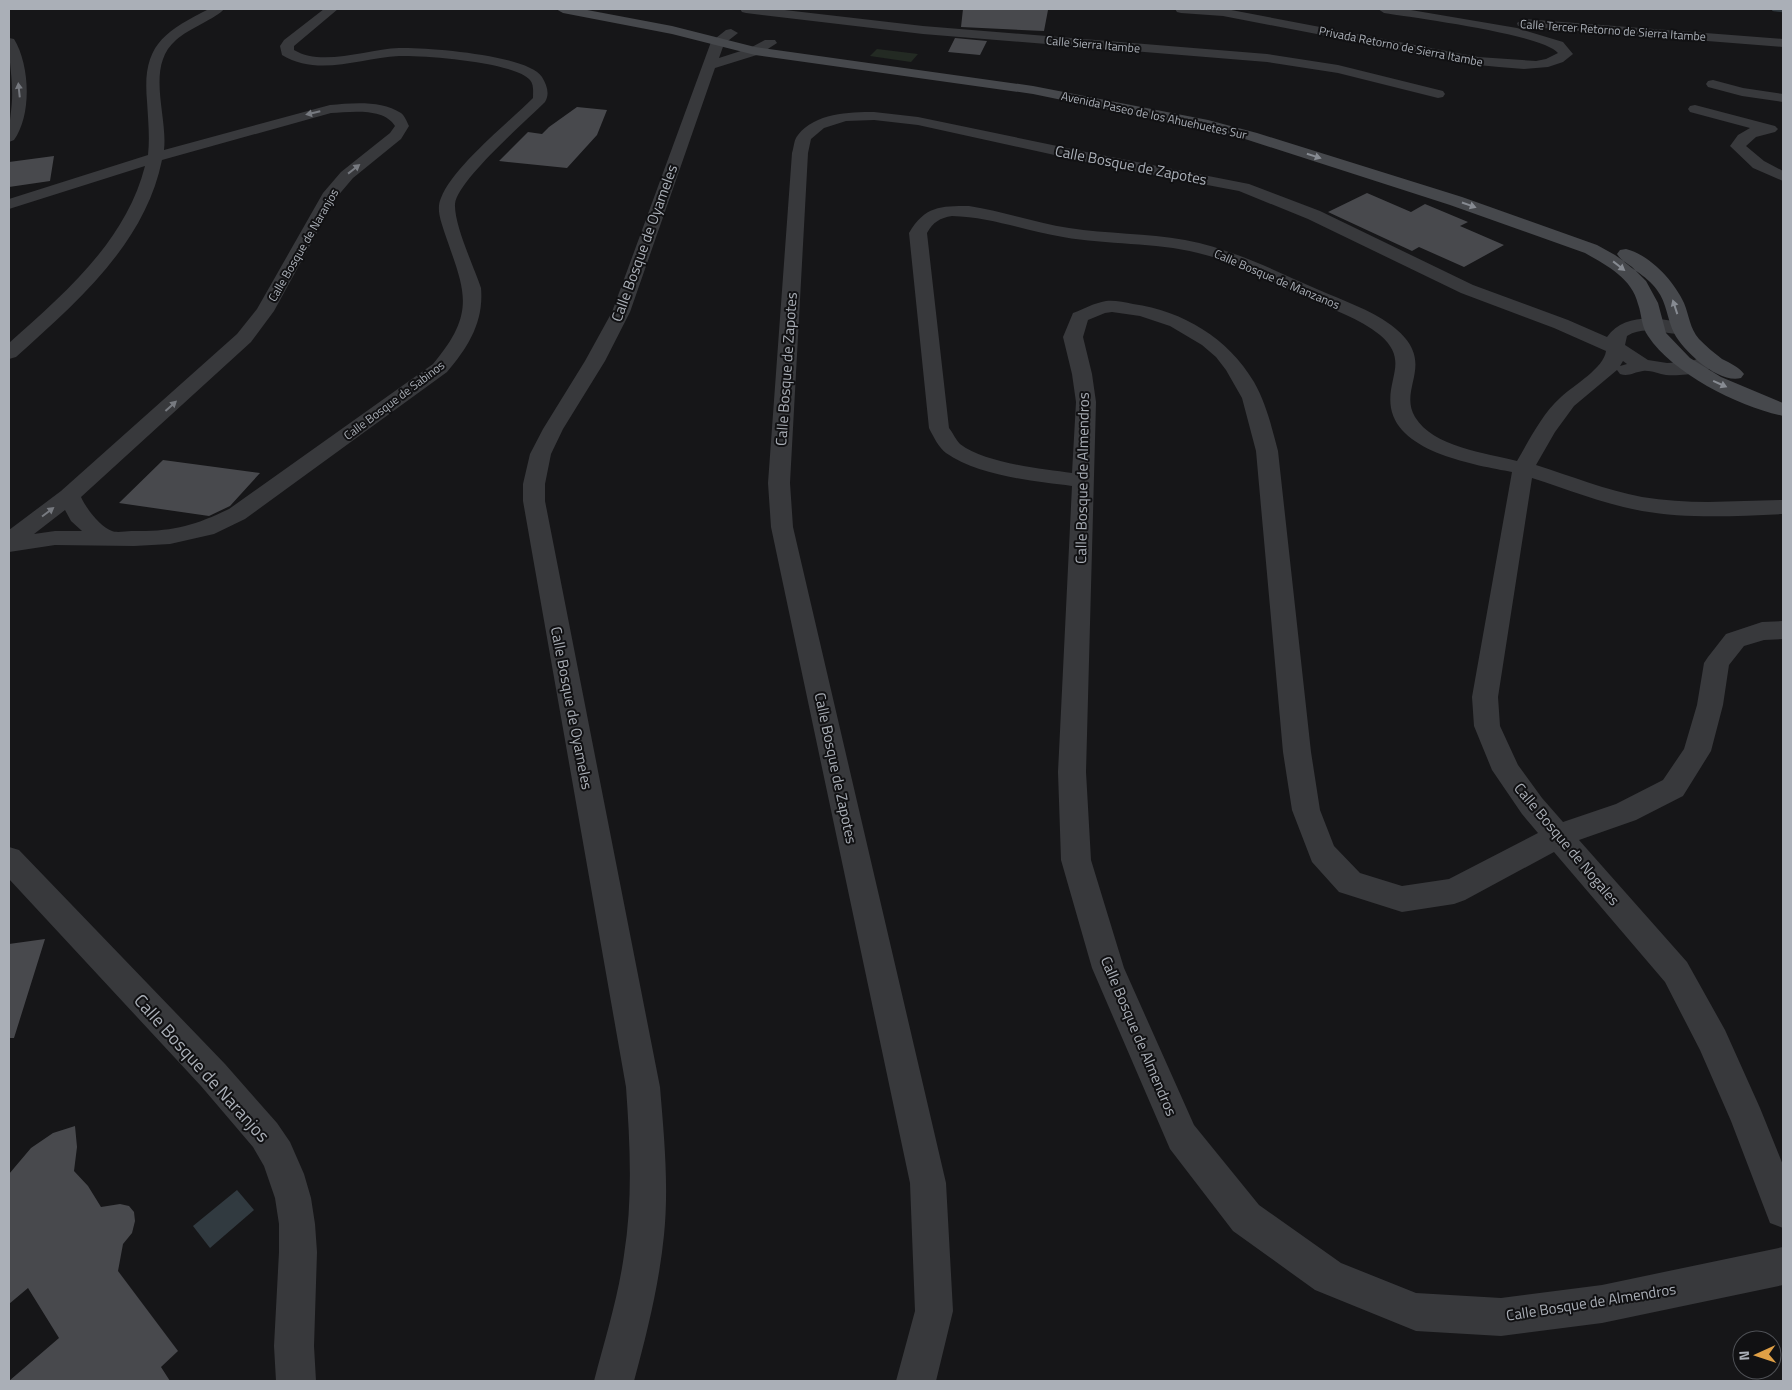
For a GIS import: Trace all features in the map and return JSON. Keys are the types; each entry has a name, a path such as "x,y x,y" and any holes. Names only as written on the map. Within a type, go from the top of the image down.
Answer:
{"street":[{"path":"9,353 66,302 99,265 132,221 141,203 156,158 157,138 153,67 158,53 179,32 214,9"},
{"name":"Calle Bosque de Sabinos","path":"9,545 56,538 170,537 206,529 237,514 440,368 455,350 466,331 474,299 448,218 449,197 462,176 540,99 542,93 540,83 526,70 503,62 408,52 316,61 300,59 287,52 289,43 332,9"},
{"name":"Avenida Paseo de los Ahuehuetes Sur","path":"563,9 672,30 719,47 770,43 802,50 1043,83 1213,115 1264,128 1466,189 1528,210"},
{"name":"Avenida Paseo de los Ahuehuetes Sur","path":"610,9 719,47 1042,92 1110,104 1251,136 1456,201 1591,249 1624,270 1639,285 1647,301 1650,324 1666,346 1689,368 1725,386 1783,410"},
{"name":"Calle Sierra Itambe","path":"746,9 932,31 1267,58 1338,70 1438,94"},
{"name":"Privada Retorno de Sierra Itambe","path":"1181,9 1223,12 1478,61 1541,64 1560,60 1566,54 1558,45 1517,32 1443,19"},
{"path":"1384,9 1443,19"},
{"name":"Calle Tercer Retorno de Sierra Itambe","path":"1443,19 1644,31 1783,43"},
{"path":"9,42 16,61 21,101 9,137"},
{"path":"719,47 755,51 770,43"},
{"name":"Calle Bosque de Oyameles","path":"614,1381 637,1288 648,1214 643,1087 534,501 533,484 535,468 541,451 602,350 621,312 719,47"},
{"path":"1713,84 1742,92 1783,98"},
{"name":"Calle Bosque de Naranjos","path":"9,204 87,178 214,140 287,119 342,108 365,108 384,111 397,117 402,126 396,136 347,175 329,196 265,311 244,338 69,496 9,541"},
{"path":"1695,109 1776,131"},
{"name":"Calle Bosque de Zapotes","path":"916,1381 934,1311 928,1183 782,527 779,473 800,153 804,137 819,125 845,117 874,116 918,121 1091,158 1243,187 1314,215 1468,289 1561,324 1618,340 1642,365"},
{"path":"1776,131 1754,131 1743,137 1738,146 1747,157 1760,167 1783,176"},
{"path":"157,138 192,142 214,140"},
{"path":"87,178 122,177 147,184"},
{"path":"9,198 29,198"},
{"name":"Calle Bosque de Manzanos","path":"1084,481 1028,474 981,462 952,448 939,428 918,233 926,220 942,213 961,211 982,213 1052,230 1167,242 1205,250 1241,263 1343,307 1371,322 1394,338 1404,353 1408,367 1400,405 1408,423 1433,443 1470,458 1523,469 1635,502 1674,508 1783,507"},
{"path":"1546,216 1609,244 1646,267 1671,295 1682,330 1694,346 1711,360 1738,376 1783,395"},
{"name":"Calle Bosque de Almendros","path":"1783,630 1762,631 1735,640 1717,663 1710,705 1697,751 1673,788 1626,812 1558,836 1454,891 1402,899 1350,883 1322,852 1306,810 1297,752 1267,451 1257,412 1244,381 1225,355 1199,335 1168,318 1142,310 1105,307 1080,317 1072,336 1082,374 1086,402 1072,772 1076,860 1108,968 1146,1060 1182,1137 1246,1218 1328,1277 1416,1312 1501,1317 1602,1304 1783,1266"},
{"path":"1618,340 1632,327 1650,324 1682,330"},
{"name":"Calle Bosque de Nogales","path":"1618,340 1615,357 1611,365 1567,402 1545,430 1523,469 1485,697 1488,726 1506,770 1532,806 1676,972 1717,1050 1748,1120 1783,1210"},
{"name":"Calle Bosque de Nogales","path":"1595,379 1642,365 1667,369 1689,368 1711,360"},
{"path":"69,496 79,516 106,538"},
{"name":"Calle Bosque de Naranjos","path":"9,858 213,1075 265,1136 277,1154 286,1174 293,1198 297,1224 298,1252 294,1346 296,1381"}],"shaded area":[{"path":"877,49 918,54 911,62 870,56"},
{"path":"237,1190 254,1210 210,1248 193,1226"}],"building":[{"path":"963,9 1048,10 1044,31 961,27"},
{"path":"955,38 987,41 980,55 948,52"},
{"path":"577,107 607,110 597,135 567,168 499,161 528,132 542,134"},
{"path":"54,156 50,181 9,187 9,162"},
{"path":"1367,193 1411,212 1425,204 1468,222 1460,226 1504,245 1464,267 1419,247 1412,251 1328,212"},
{"path":"163,460 260,473 230,506 209,516 119,503"},
{"path":"45,939 14,1038 9,1038 9,944"},
{"path":"75,1126 77,1147 74,1171 88,1186 101,1207 120,1204 129,1206 134,1212 135,1221 132,1233 123,1244 118,1271 178,1351 161,1367 170,1381 9,1381 59,1338 28,1288 9,1304 9,1174 31,1148 53,1133"}],"waterway":[{"path":"1774,9 1783,10"}]}
